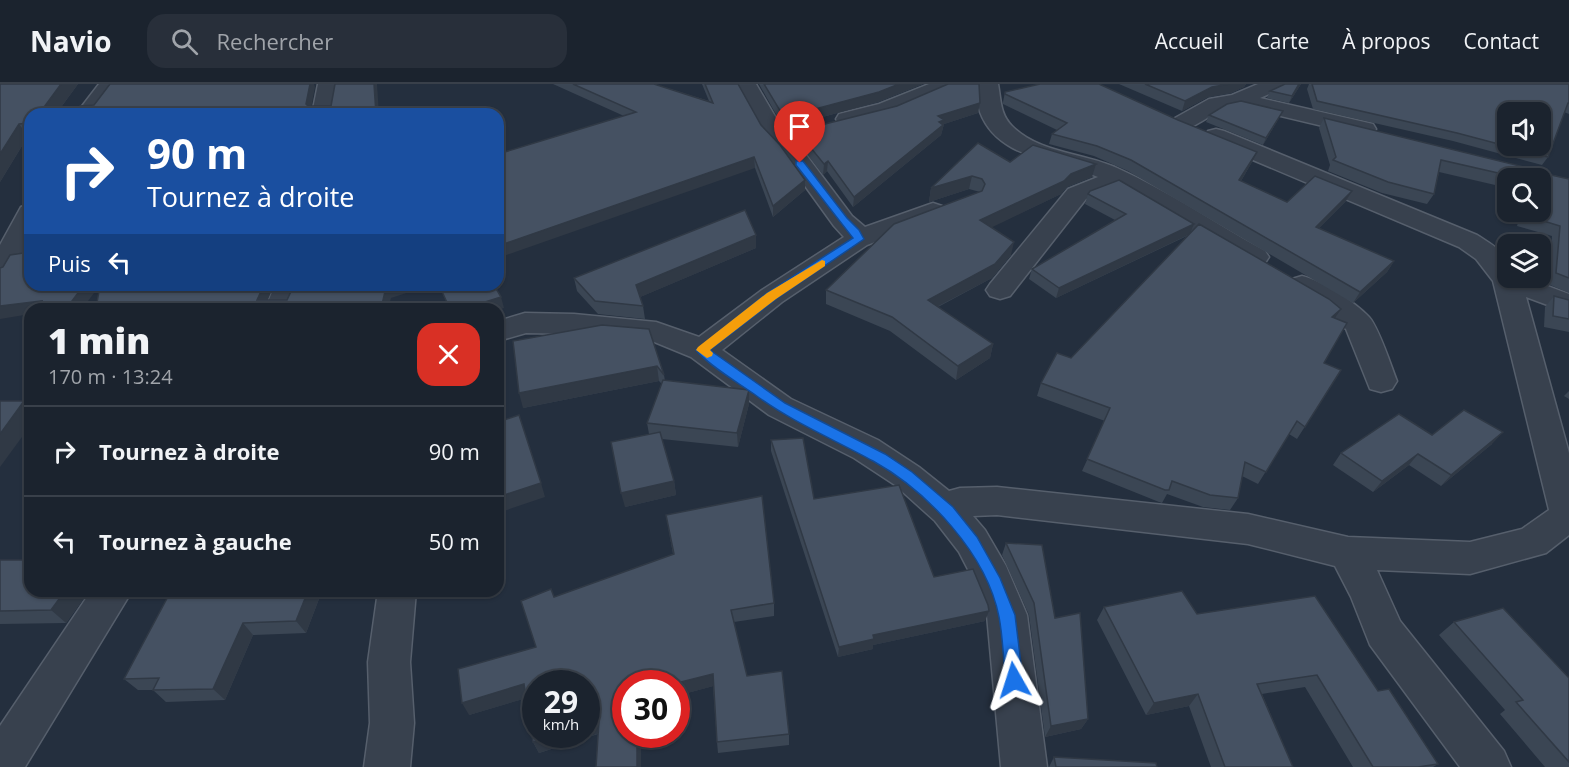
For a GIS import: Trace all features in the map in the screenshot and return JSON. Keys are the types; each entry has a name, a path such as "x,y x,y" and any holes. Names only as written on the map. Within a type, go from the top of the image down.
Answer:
{"street":[{"path":"92,108 110,84"},
{"path":"324,108 328,84"},
{"path":"746,84 774,134 790,149 858,239"},
{"path":"827,125 887,109 946,84"},
{"path":"1183,123 1217,104 1238,100 1275,84"},
{"path":"996,91 990,110 999,127 1013,139 1030,148 1098,169 1118,178 1333,304 1359,324 1381,381"},
{"path":"1238,100 1387,135"},
{"path":"1161,113 1468,241 1486,253 1497,267"},
{"path":"774,134 805,131"},
{"path":"1000,290 1077,194 1118,178"},
{"path":"702,350 772,296 858,239 958,202"},
{"path":"0,271 24,224"},
{"path":"948,511 960,502 997,501 1248,529 1348,553 1470,558 1533,542 1569,516 1509,288"},
{"path":"1528,288 1569,304"},
{"path":"504,329 525,323 585,325 656,332 702,350 780,407 866,449 899,471 948,511 977,550 992,578 1007,615 1024,767"},
{"path":"1348,553 1370,595 1384,632 1488,767"},
{"path":"0,766 109,597"},
{"path":"387,767 392,723 389,662 396,597"}],"building":[{"path":"0,84 61,84 43,108 24,108 24,124 19,124 0,154"},
{"path":"110,84 310,84 306,104 308,106 331,106 335,84 374,84 376,108 79,108 94,105"},
{"path":"573,84 654,84 713,103 705,84 738,84 761,125 780,145 805,180 773,206 754,157 504,244 504,152 636,112"},
{"path":"764,84 899,84 879,92 804,112 782,114"},
{"path":"948,84 979,84 980,103 938,116 944,120 939,122 943,125 854,197 828,161 824,164 797,131 897,106"},
{"path":"1040,84 1099,84 1178,120 1257,152 1239,180 1287,202 1315,176 1352,191 1316,227 1394,261 1360,292 1131,160 1097,146 1052,134 1067,123 1005,94 1005,92"},
{"path":"1145,84 1229,84 1212,87 1185,101"},
{"path":"1285,84 1299,84 1292,96 1270,91"},
{"path":"1312,84 1569,84 1569,103 1551,149 1551,102 1497,102 1497,144 1317,101"},
{"path":"1241,101 1283,111 1266,138 1209,115 1227,104"},
{"path":"1324,118 1528,168 1497,168 1497,173 1441,160 1434,194 1388,182 1333,160 1336,157"},
{"path":"978,143 1010,162 1033,145 1096,164 1071,174 1064,181 980,220 1014,242 995,264 928,300 993,344 958,366 892,317 826,290 894,224 982,191 985,184 982,179 972,176 931,188"},
{"path":"1551,175 1569,179 1569,278 1556,273 1560,226 1547,222 1551,222"},
{"path":"1119,180 1194,224 1059,288 1032,269 1126,214 1088,194 1090,191"},
{"path":"745,210 756,235 636,285 643,306 595,301 574,278"},
{"path":"1199,224 1329,299 1341,309 1332,317 1347,323 1324,363 1341,370 1305,427 1297,421 1266,472 1245,462 1238,498 1210,495 1172,481 1169,490 1165,490 1087,459 1110,408 1041,383 1057,353 1071,358"},
{"path":"24,253 24,291 80,291 70,303 41,303 42,301 0,306 0,268 10,255"},
{"path":"99,291 261,291 257,300 287,300 291,291 385,291 382,303 97,303"},
{"path":"442,291 498,291 501,297 482,303 447,303"},
{"path":"1554,296 1569,300 1569,319 1553,316"},
{"path":"602,325 649,329 664,375 657,366 519,393 513,341"},
{"path":"663,380 749,390 737,433 647,423"},
{"path":"0,401 24,401 0,434"},
{"path":"1464,410 1503,432 1451,475 1418,454 1382,481 1341,453 1399,414 1432,435"},
{"path":"519,415 541,483 504,495 504,420"},
{"path":"660,432 674,481 621,493 611,442"},
{"path":"803,438 814,499 899,485 934,577 973,569 989,611 873,635 874,639 839,647 771,440"},
{"path":"762,496 774,603 731,610 747,676 782,671 789,734 717,742 713,674 690,680 690,670 612,670 612,748 637,748 637,767 596,767 597,748 600,748 600,670 522,670 522,685 462,703 458,669 536,647 521,601 551,589 554,597 674,554 666,515"},
{"path":"1006,543 1042,545 1055,618 1080,613 1088,719 1051,726 1034,603"},
{"path":"0,560 24,560 24,597 61,597 51,610 0,611"},
{"path":"1182,591 1197,614 1315,596 1378,691 1389,689 1438,764 1418,767 1373,767 1317,675 1257,684 1293,767 1225,767 1198,694 1154,703 1104,607"},
{"path":"168,597 306,597 296,621 243,623 213,689 153,690 159,678 124,679"},
{"path":"1503,608 1569,678 1569,762 1516,702 1523,700 1454,622"},
{"path":"1054,757 1156,763 1157,767 1056,767"}],"slow traffic":[{"path":"707,353 702,350 772,296 822,263"}],"route":[{"path":"800,163 843,221 855,232 858,239 772,296 702,350 780,407 880,458 907,476 948,511 972,541 992,578 1007,615 1014,680"}]}
